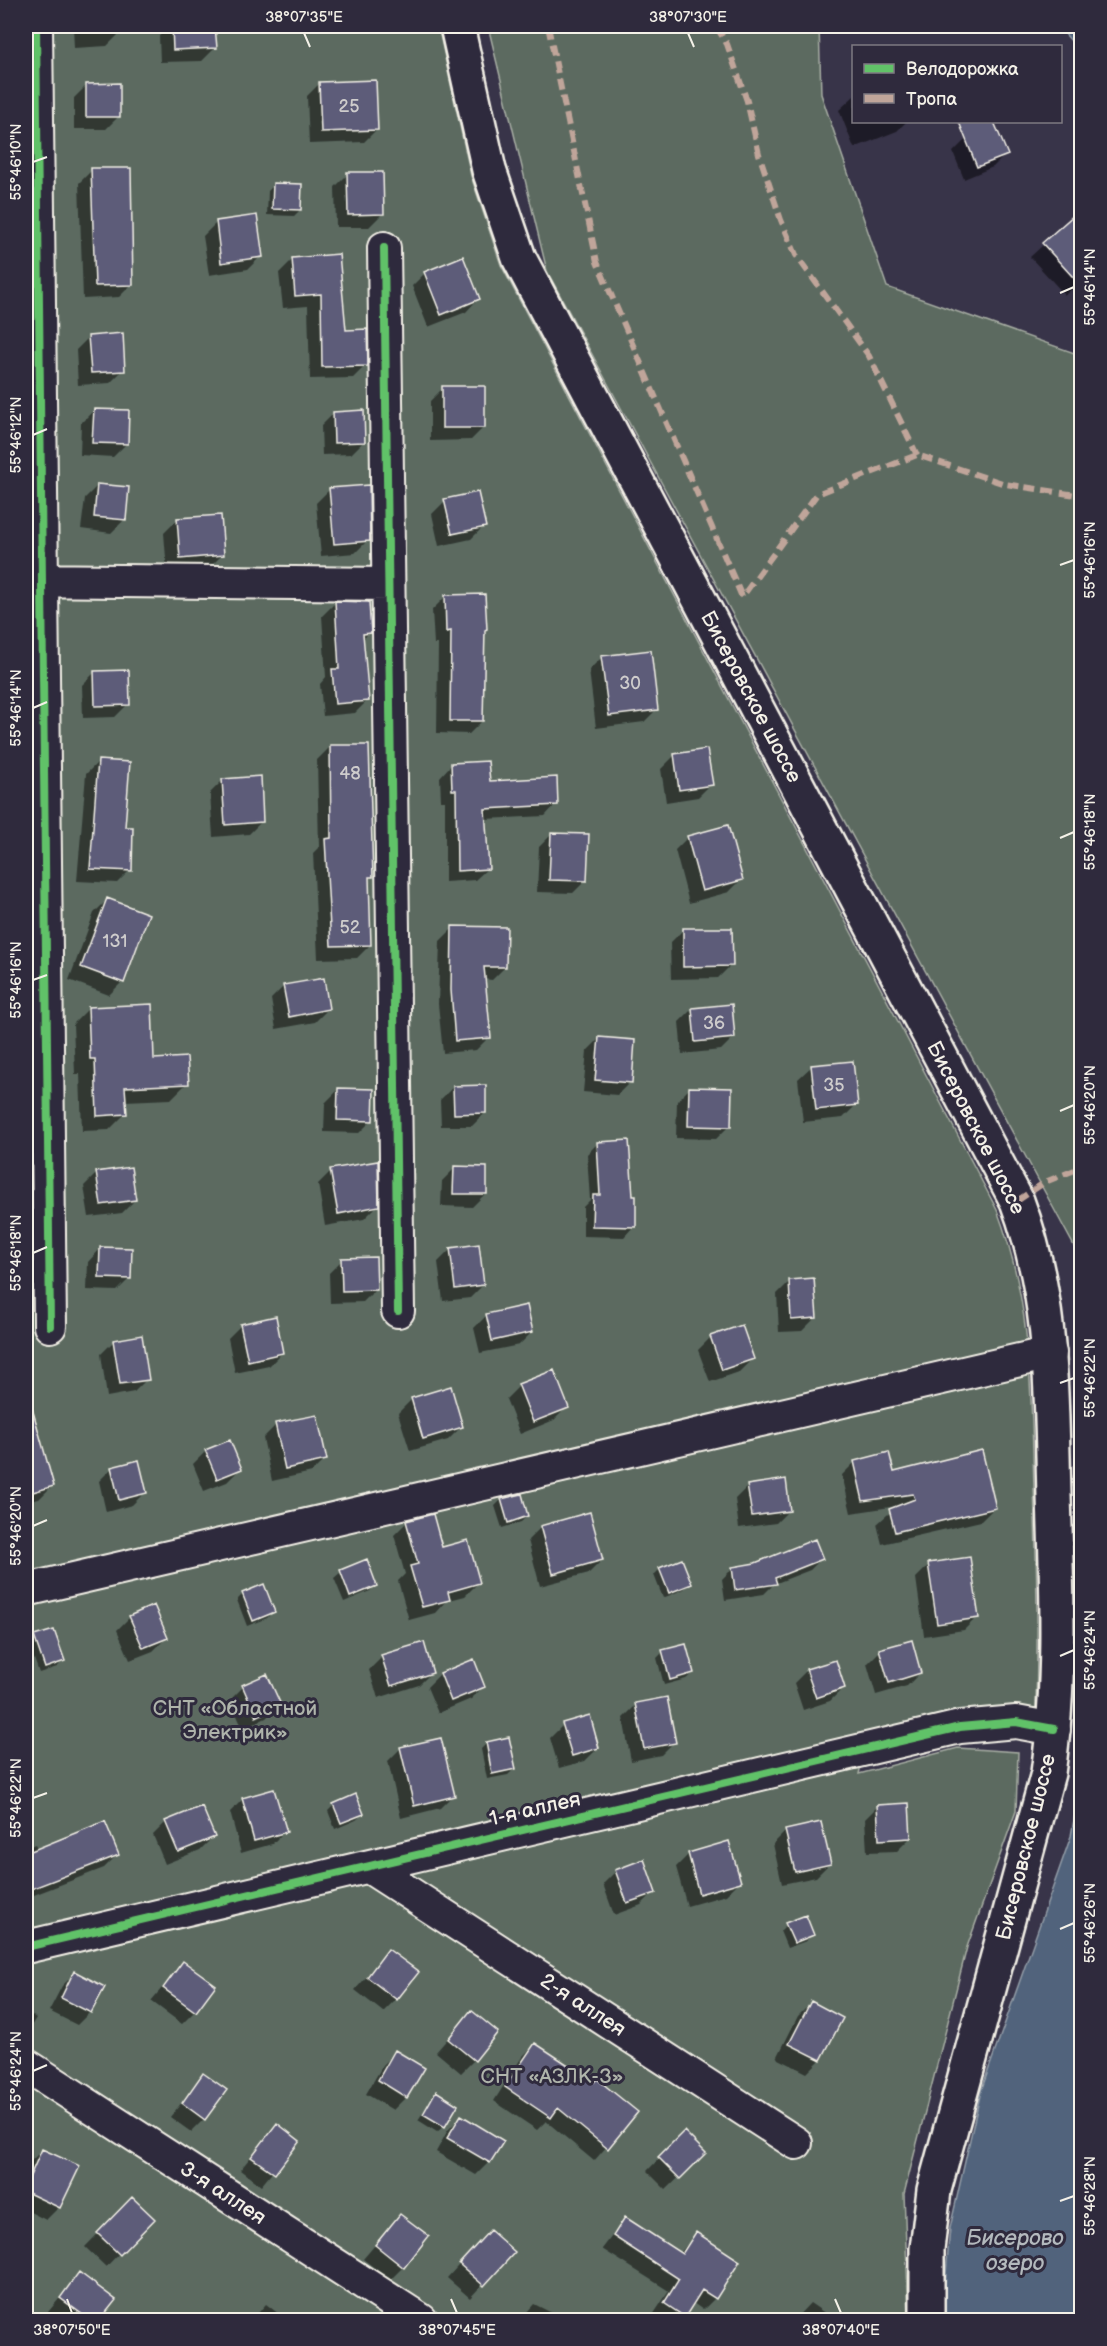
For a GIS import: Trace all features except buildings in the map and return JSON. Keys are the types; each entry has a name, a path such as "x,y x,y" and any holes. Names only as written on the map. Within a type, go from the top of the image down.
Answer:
{"main road":[{"name":"Бисеровское шоссе","path":"457,26 489,170 519,258 1017,1201 1038,1269 1050,1353 1059,1641 1054,1729 1048,1773 934,2190 927,2249 927,2320"}],"street":[{"path":"36,26 34,580 50,1326"},
{"path":"384,248 398,1311"},
{"path":"34,580 388,584"},
{"path":"26,1590 1050,1353"},
{"name":"1-я аллея","path":"26,1947 960,1727 1016,1722 1054,1729"},
{"name":"2-я аллея","path":"369,1867 796,2143"},
{"name":"3-я аллея","path":"26,2065 422,2320"}],"green space":[{"path":"26,26 438,26 471,176 501,265 997,1210 1017,1279 1030,1382 1037,1607 1035,1725 864,1751 859,1774 958,1748 1018,1752 1016,1811 967,1947 904,2194 909,2320 26,2320"},
{"path":"488,26 819,26 821,94 887,287 1077,354 1081,351 1081,1259 547,271"}],"water":[{"path":"1058,26 1081,26 1081,52"},
{"name":"Бисерово озеро","path":"1081,1782 1081,2320 946,2320 944,2297 950,2228 981,2091 1071,1836"}],"marked path":[{"path":"548,26 597,262 742,597 817,494 917,455 1005,484 1082,496"},
{"path":"716,26 727,44 747,101 759,154 781,220 796,255 869,356 917,455"},
{"path":"1017,1201 1045,1182 1082,1167"}],"cycle path":[{"path":"36,26 50,1326"},
{"path":"384,248 398,1311"},
{"path":"26,1947 960,1727 1016,1722 1054,1729"}],"park label":[{"name":"СНТ «Областной Электрик»","path":"235,1720"},
{"name":"СНТ «АЗЛК-3»","path":"552,2076"}]}
